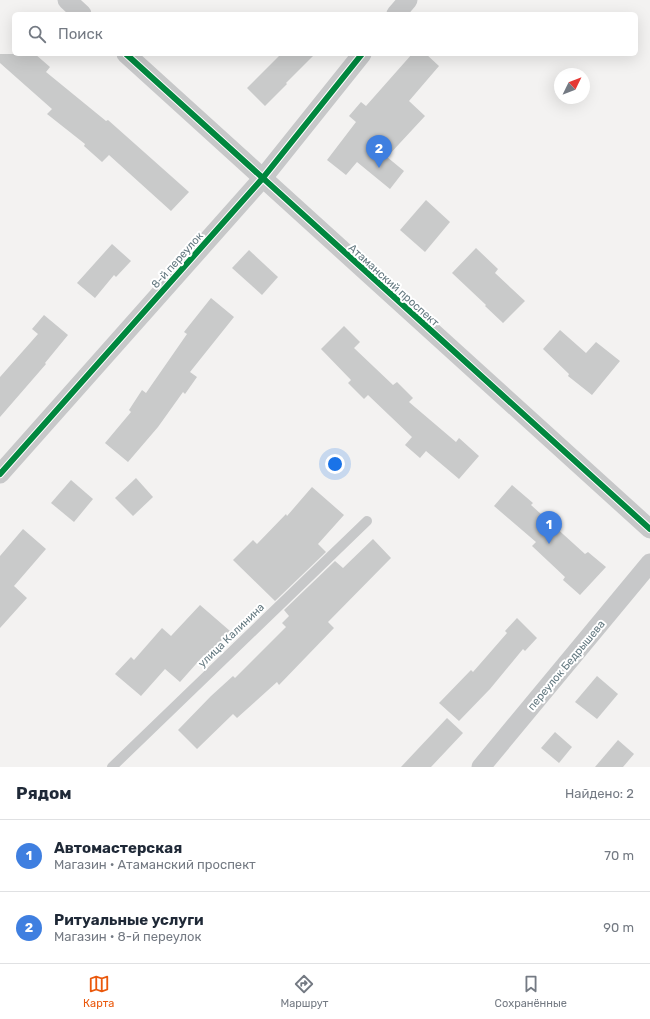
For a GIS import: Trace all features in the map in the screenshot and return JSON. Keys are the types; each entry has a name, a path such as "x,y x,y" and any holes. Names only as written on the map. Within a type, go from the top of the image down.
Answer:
{"street":[{"path":"67,0 80,12"},
{"path":"398,12 408,0"},
{"name":"Атаманский проспект","path":"128,56 262,179 650,529"},
{"name":"8-й переулок","path":"0,474 262,179 360,56"},
{"name":"переулок Бедрышева","path":"481,767 650,562"}],"lane":[{"name":"улица Калинина","path":"112,767 367,521"}],"building":[{"path":"0,54 12,54 12,56 37,56 50,67 46,72 106,121 108,120 189,192 171,211 109,155 102,162 84,146 85,144 47,114 52,109 0,63"},
{"path":"279,56 313,56 265,106 247,88"},
{"path":"410,56 428,56 439,66 409,101 425,116 387,157 404,171 390,189 357,162 346,175 327,160 356,122 349,116 361,102 366,106"},
{"path":"426,200 450,222 425,252 400,230"},
{"path":"112,244 131,261 116,277 114,275 95,298 77,283"},
{"path":"476,248 498,269 495,273 525,301 503,323 452,273"},
{"path":"249,250 278,277 262,295 232,268"},
{"path":"211,298 234,317 190,372 197,377 185,394 183,392 158,427 128,462 105,443 131,412 129,410 142,390 146,393 187,334 184,332"},
{"path":"44,315 68,335 45,363 46,364 0,417 0,377 38,334 32,329"},
{"path":"344,326 360,342 354,348 393,385 397,382 413,398 409,402 456,442 459,438 479,456 459,479 426,451 420,458 405,445 412,437 368,395 364,399 348,383 351,380 321,349"},
{"path":"560,330 586,353 596,342 620,361 592,395 568,376 569,374 543,349"},
{"path":"136,478 153,497 133,516 115,498"},
{"path":"71,480 93,499 74,522 51,503"},
{"path":"512,485 533,503 531,505 585,554 588,552 606,567 580,595 563,580 565,577 532,546 536,542 494,506"},
{"path":"312,487 344,515 318,544 326,552 275,601 233,560 253,540 257,544 286,514 287,516"},
{"path":"23,529 46,549 14,586 27,598 0,628 0,556"},
{"path":"373,539 391,558 328,622 334,628 279,685 277,682 237,718 233,714 197,749 178,730 211,696 233,676 235,678 286,627 282,623 289,616 284,610 335,561 343,568"},
{"path":"200,605 230,631 206,657 204,655 180,682 165,669 141,696 115,674 131,657 134,660 162,628 171,636"},
{"path":"517,618 537,638 525,651 523,649 490,689 459,721 439,703 471,670 473,672 507,633 505,631"},
{"path":"597,676 618,694 597,719 575,702"},
{"path":"447,718 463,733 431,767 401,767"},
{"path":"555,732 572,747 559,763 541,748"},
{"path":"618,740 634,754 623,767 595,767"}],"cycle path":[{"path":"128,56 650,529"},
{"path":"0,474 262,179 360,56"}],"place":[{"name":"Ритуальные услуги","path":"379,168"},
{"name":"Автомастерская","path":"549,544"}]}
